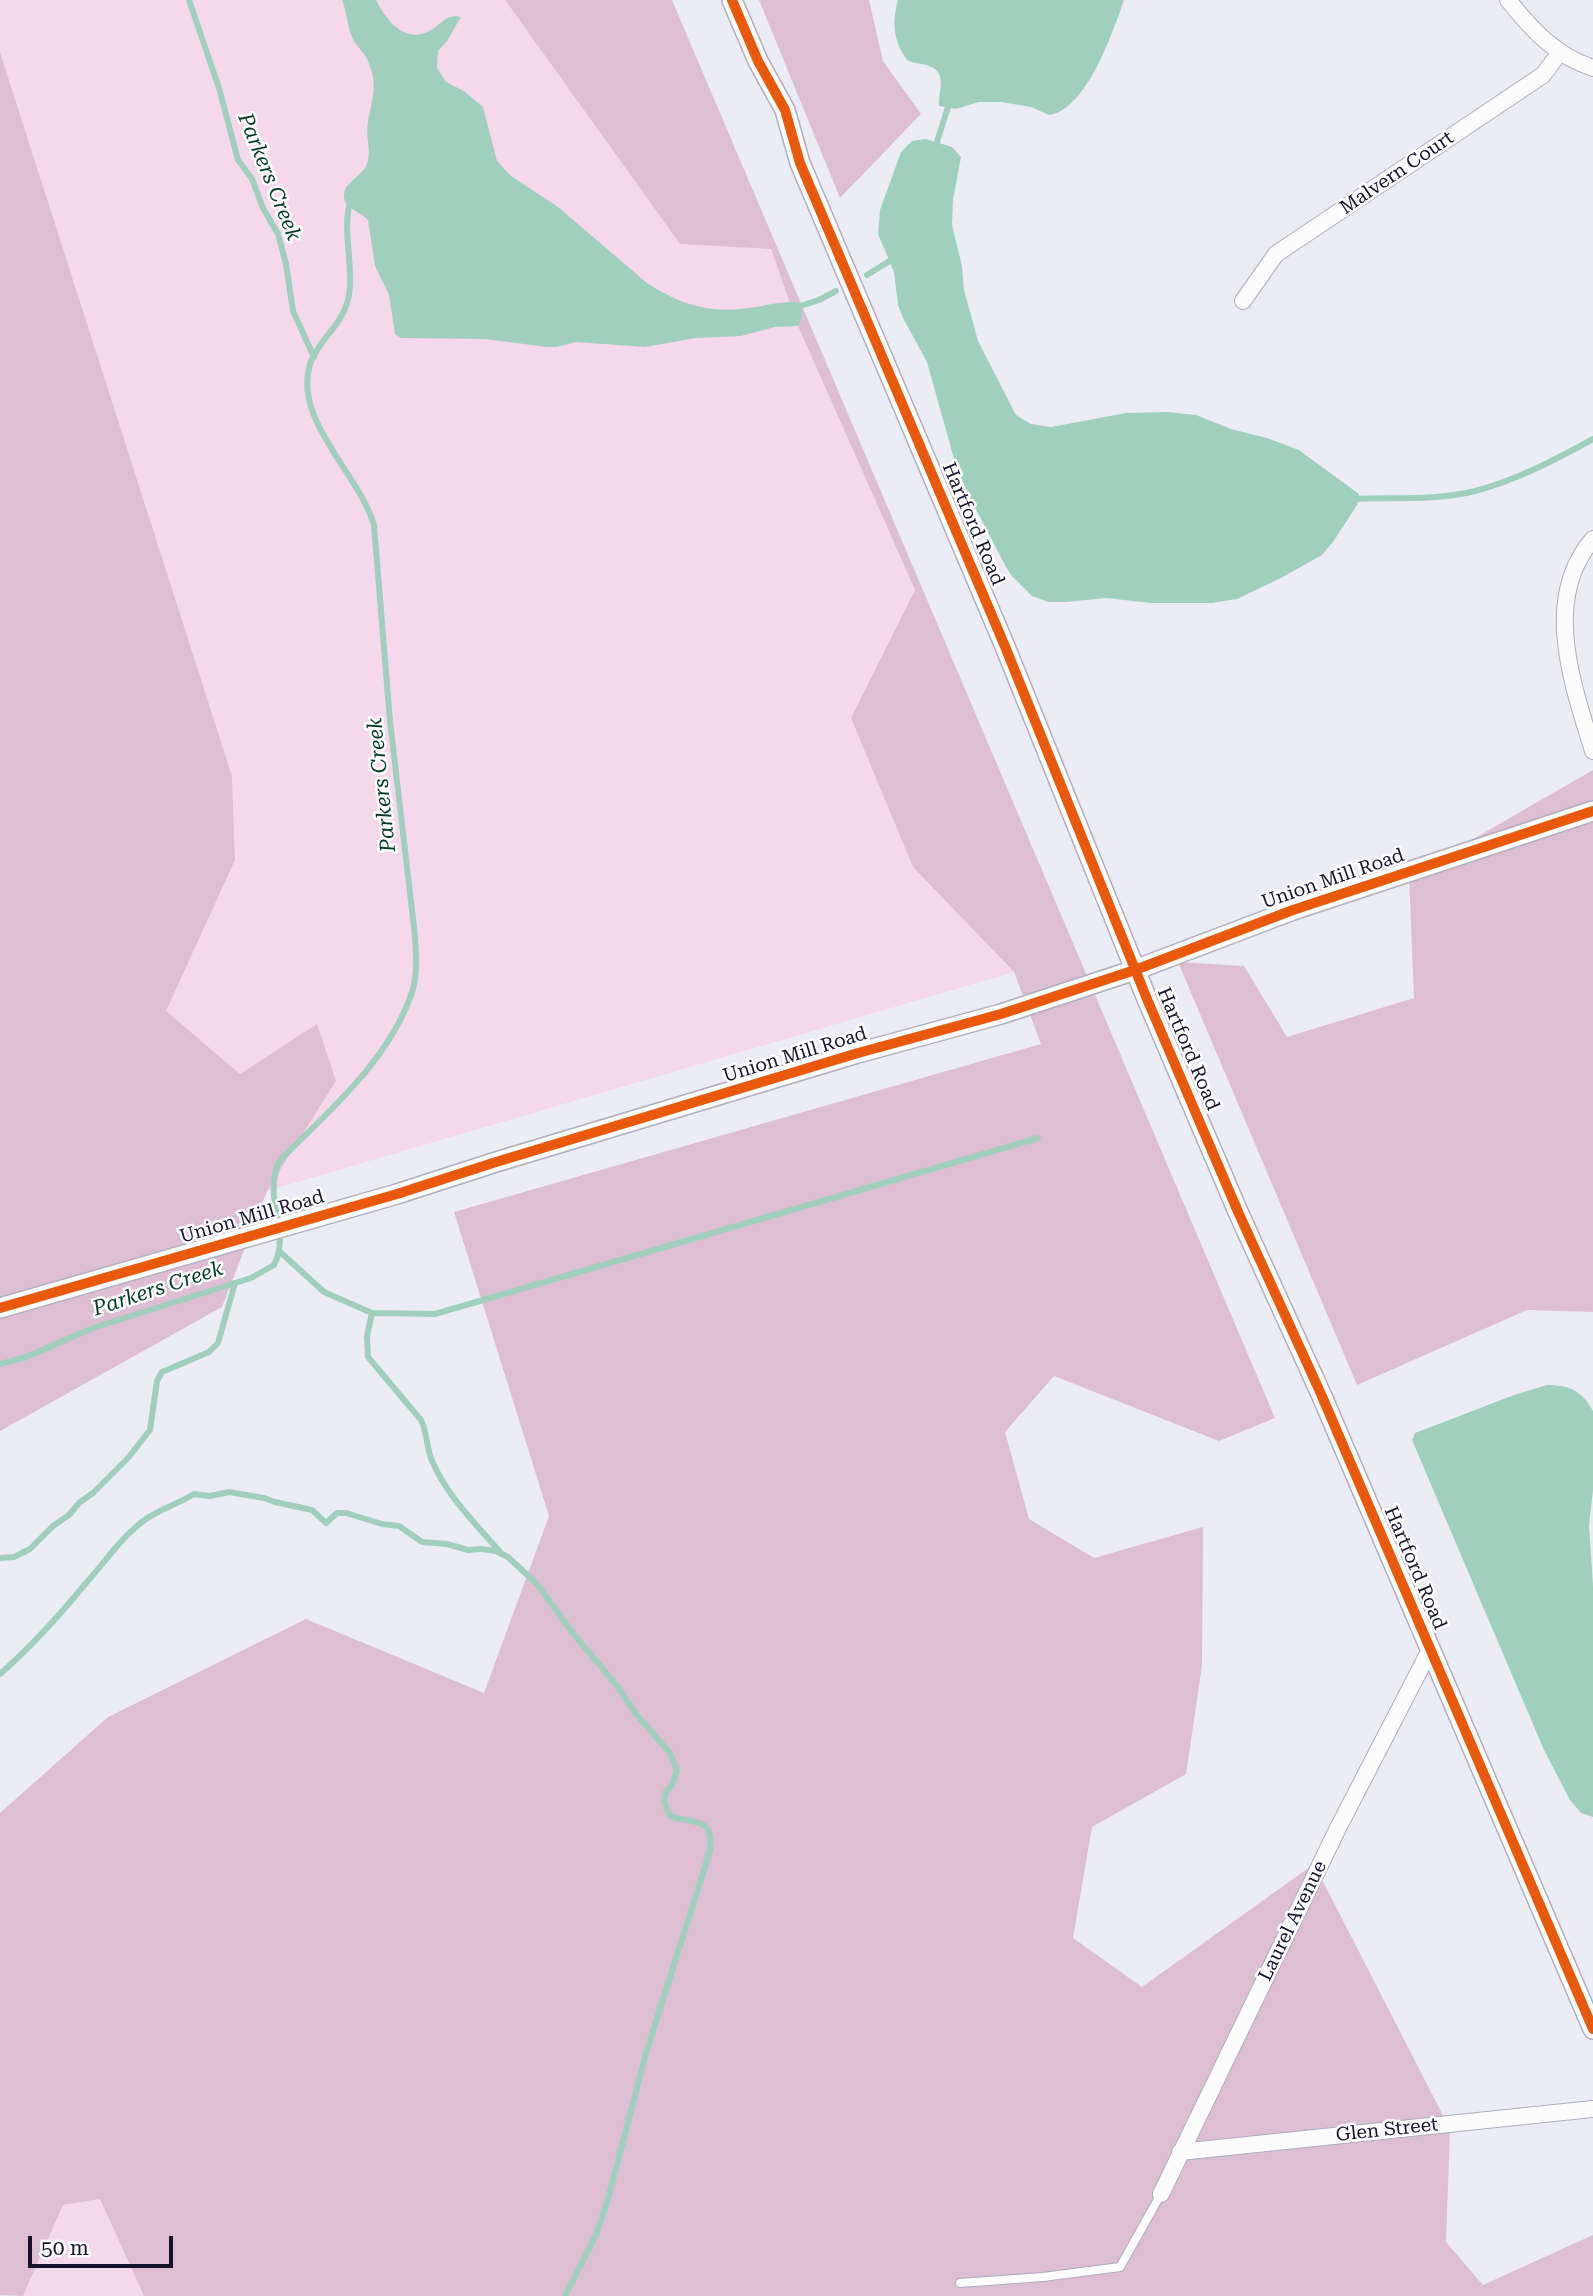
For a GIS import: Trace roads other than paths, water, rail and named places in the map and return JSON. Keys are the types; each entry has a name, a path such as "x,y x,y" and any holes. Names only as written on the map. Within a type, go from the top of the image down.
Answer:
{"street":[{"name":"Hartford Road","path":"732,0 758,61 785,110 800,163 1015,669 1135,970 1593,2029"},
{"path":"1508,0 1533,30 1560,52 1593,68"},
{"name":"Malvern Court","path":"1242,301 1276,254 1543,75 1560,52"},
{"path":"1593,539 1575,566 1566,615 1569,668 1593,751"},
{"name":"Union Mill Road","path":"0,1308 360,1205 858,1054 944,1031 1135,970 1293,910 1593,811"},
{"name":"Laurel Avenue","path":"1161,2194 1338,1828 1430,1650"},
{"name":"Glen Street","path":"1180,2152 1593,2109"}],"lane":[{"path":"960,2283 1043,2277 1121,2267 1161,2194"}],"waterway":[{"name":"Parkers Creek","path":"189,0 219,88 238,160 252,179 263,208 278,234 286,264 293,311 314,357"},
{"path":"935,148 950,101"},
{"name":"Parkers Creek","path":"0,1364 26,1357 93,1328 251,1278 274,1265 280,1240 274,1201 275,1174 280,1160 372,1064 388,1042 411,995 415,981 415,936 390,721 374,525 366,505 319,426 307,385 314,355 342,315 349,295 347,221 351,200"},
{"path":"867,275 896,257"},
{"path":"794,308 836,291"},
{"path":"1351,499 1429,497 1475,491 1521,475 1593,439"},
{"path":"279,1251 324,1292 372,1313 435,1314 1038,1138"},
{"path":"0,1558 14,1557 30,1549 128,1458 150,1430 157,1381 162,1372 209,1352 218,1343 235,1283"},
{"path":"372,1313 367,1336 368,1357 421,1420 431,1458 446,1487 500,1552"},
{"path":"0,1674 45,1630 129,1533 151,1515 194,1494 210,1496 229,1492 264,1498 312,1510 326,1523 337,1513 346,1513 382,1524 399,1526 422,1542 447,1544 468,1550 496,1551 508,1557 537,1584 636,1714 670,1753 677,1770 672,1785 665,1793 664,1802 670,1816 700,1823 709,1832 710,1840 710,1851 646,2053 608,2199 596,2235 565,2296"}]}
